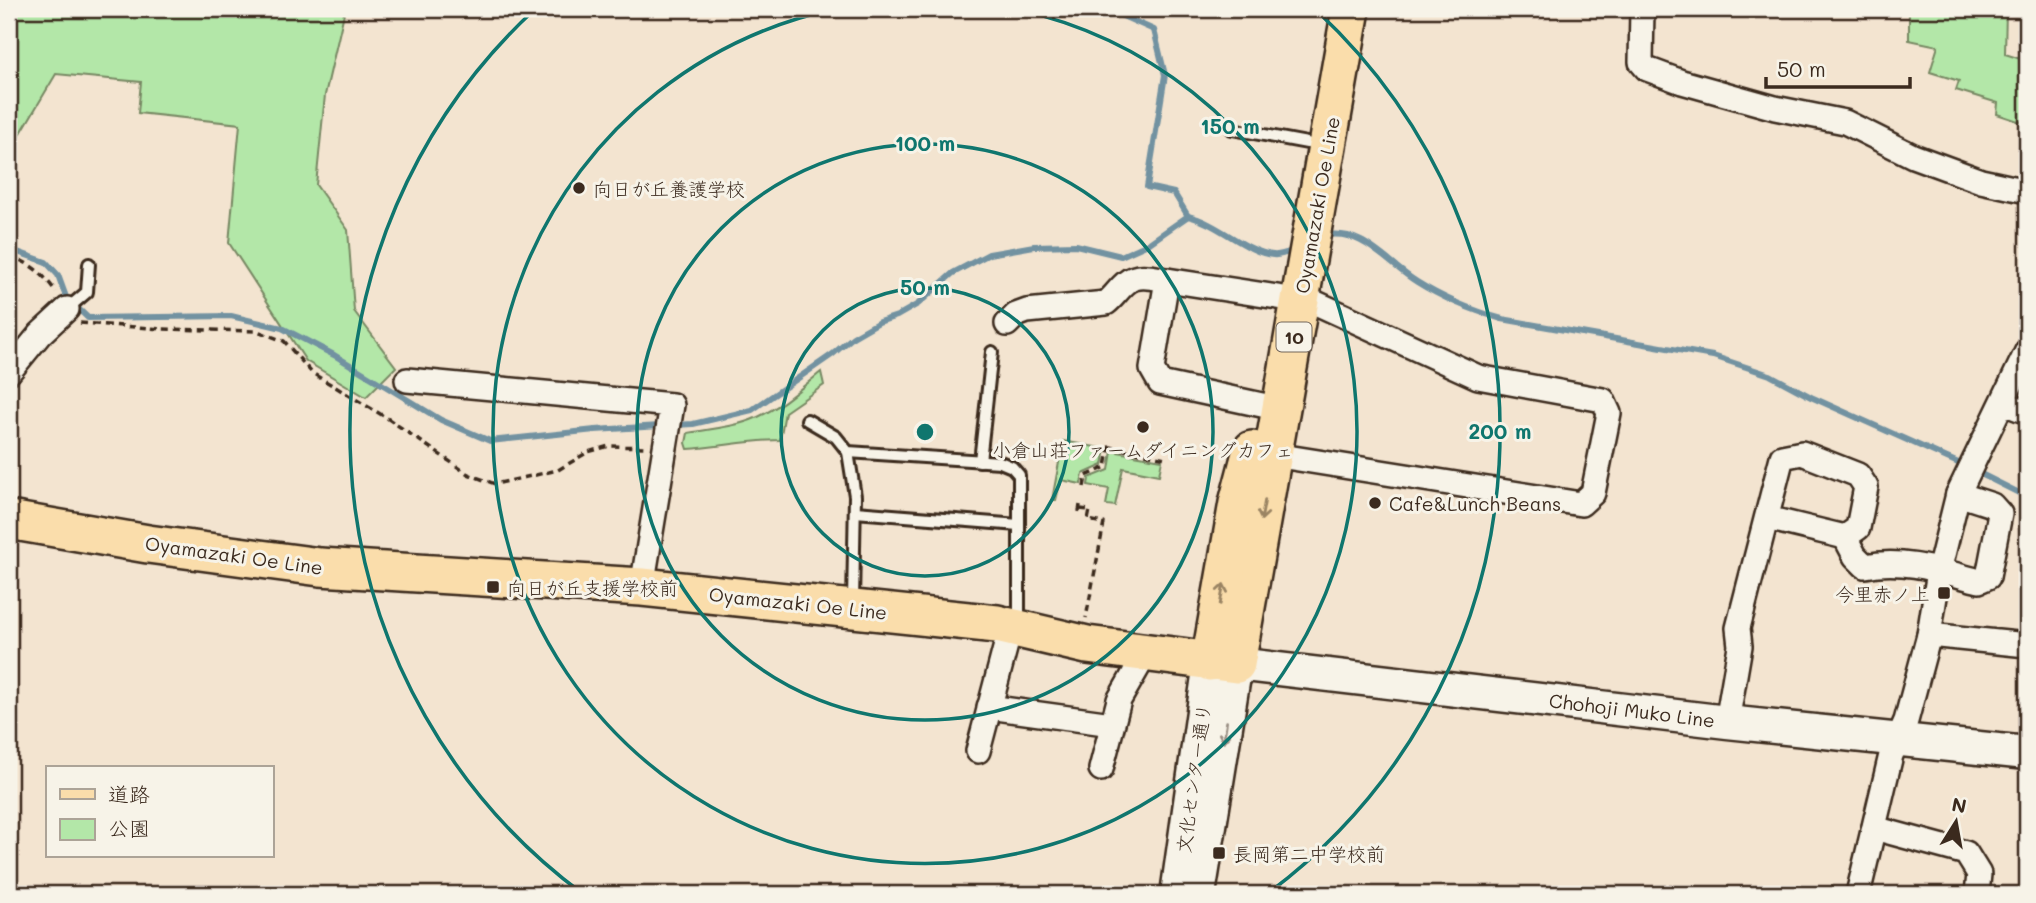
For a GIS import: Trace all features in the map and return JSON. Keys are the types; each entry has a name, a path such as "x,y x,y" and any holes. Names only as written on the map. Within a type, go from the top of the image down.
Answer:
{"main road":[{"name":"Oyamazaki Oe Line","path":"1263,453 1262,405 1291,299 1307,143 1329,9"},
{"name":"Oyamazaki Oe Line","path":"9,520 148,544 320,567 642,587 853,608 1013,627 1087,645 1223,663 1238,503 1263,453 1291,299 1351,9"},
{"name":"Chohoji Muko Line","path":"1223,663 1727,722 2027,753"},
{"name":"文化センター通り","path":"1177,894 1223,663"},
{"name":"文化センター通り","path":"1199,894 1223,663"}],"street":[{"path":"1642,9 1641,62 1647,69 1682,82 1762,104 1845,122 1924,160 1981,181 2027,191"},
{"path":"1007,324 1016,315 1027,312 1106,303 1133,279 1141,277 1167,280 1316,303 1478,377 1603,400 1609,413 1593,493 1581,504 1263,453"},
{"path":"1167,280 1152,369 1160,383 1262,405"},
{"path":"9,372 40,334 69,308"},
{"path":"1858,894 1891,755 1906,721 1929,635 1939,571 1961,488 2027,351"},
{"path":"407,380 672,405 642,587"},
{"path":"2003,403 2027,412"},
{"path":"1727,722 1740,646 1738,628 1782,457 1802,453 1858,475 1866,487 1858,528 1845,537 1767,518"},
{"path":"1845,537 1855,556 1865,566 1886,562 1979,581 1988,577 2000,514 1992,505 1961,488"},
{"path":"978,751 1013,627"},
{"path":"1929,635 2027,645"},
{"path":"1101,769 1119,700 1146,653"},
{"path":"989,707 1112,724"},
{"path":"1874,828 1966,853 1979,874 1977,894"}],"lane":[{"path":"1232,129 1307,143"},
{"path":"69,308 87,292 89,264"},
{"path":"980,461 992,352"},
{"path":"807,420 836,437 848,452 855,512 853,608"},
{"path":"848,452 980,461 1012,467 1019,475 1020,526 1019,613 1013,627"},
{"path":"855,512 1020,526"}],"path":[{"path":"9,257 44,274 78,323 163,329 257,331 285,341 312,373 387,418 468,474 495,484 558,470 588,452 609,446 665,448"},
{"path":"1084,487 1086,476 1106,467 1110,446 1166,458"},
{"path":"1080,509 1090,510 1088,520 1104,523 1085,624"}],"green space":[{"path":"9,9 345,9 325,95 316,185 348,230 354,311 396,367 366,397 306,361 229,243 240,124 138,113 141,82 56,74 9,153"},
{"path":"1909,9 2006,9 2005,54 2027,61 2027,124 1997,114 1998,103 1956,90 1959,81 1930,72 1938,46 1909,40"},
{"path":"821,372 824,385 785,412 780,440 688,449 688,433 733,425 767,413"},
{"path":"1063,441 1106,449 1103,465 1083,474 1081,484 1061,480 1056,500 1052,500"},
{"path":"1112,451 1162,460 1159,475 1123,468 1115,506 1106,505 1109,489 1088,485 1089,478 1109,470"}],"waterway":[{"path":"1006,9 1023,14 1078,9"},
{"path":"1107,9 1154,30 1165,75 1147,187 1174,193 1188,216"},
{"path":"9,249 46,262 58,275 66,297 88,318 231,316 282,328 334,355 441,420 490,441 595,430 693,424 752,410 853,337 918,304 953,273 989,254 1034,246 1076,245 1121,256 1148,244 1188,216 1263,253 1279,255 1294,250"},
{"path":"1323,236 1337,235 1362,242 1427,288 1458,304 1491,316 1713,356 1770,375 1811,397 1965,466"},
{"path":"1975,471 2027,497"}],"place":[{"name":"向日が丘養護学校","path":"579,188"},
{"name":"小倉山荘ファームダイニングカフェ","path":"1143,427"},
{"name":"Cafe&Lunch Beans","path":"1375,503"},
{"name":"向日が丘支援学校前","path":"493,587"},
{"name":"今里赤ノ上","path":"1944,593"},
{"name":"長岡第二中学校前","path":"1219,853"}]}
